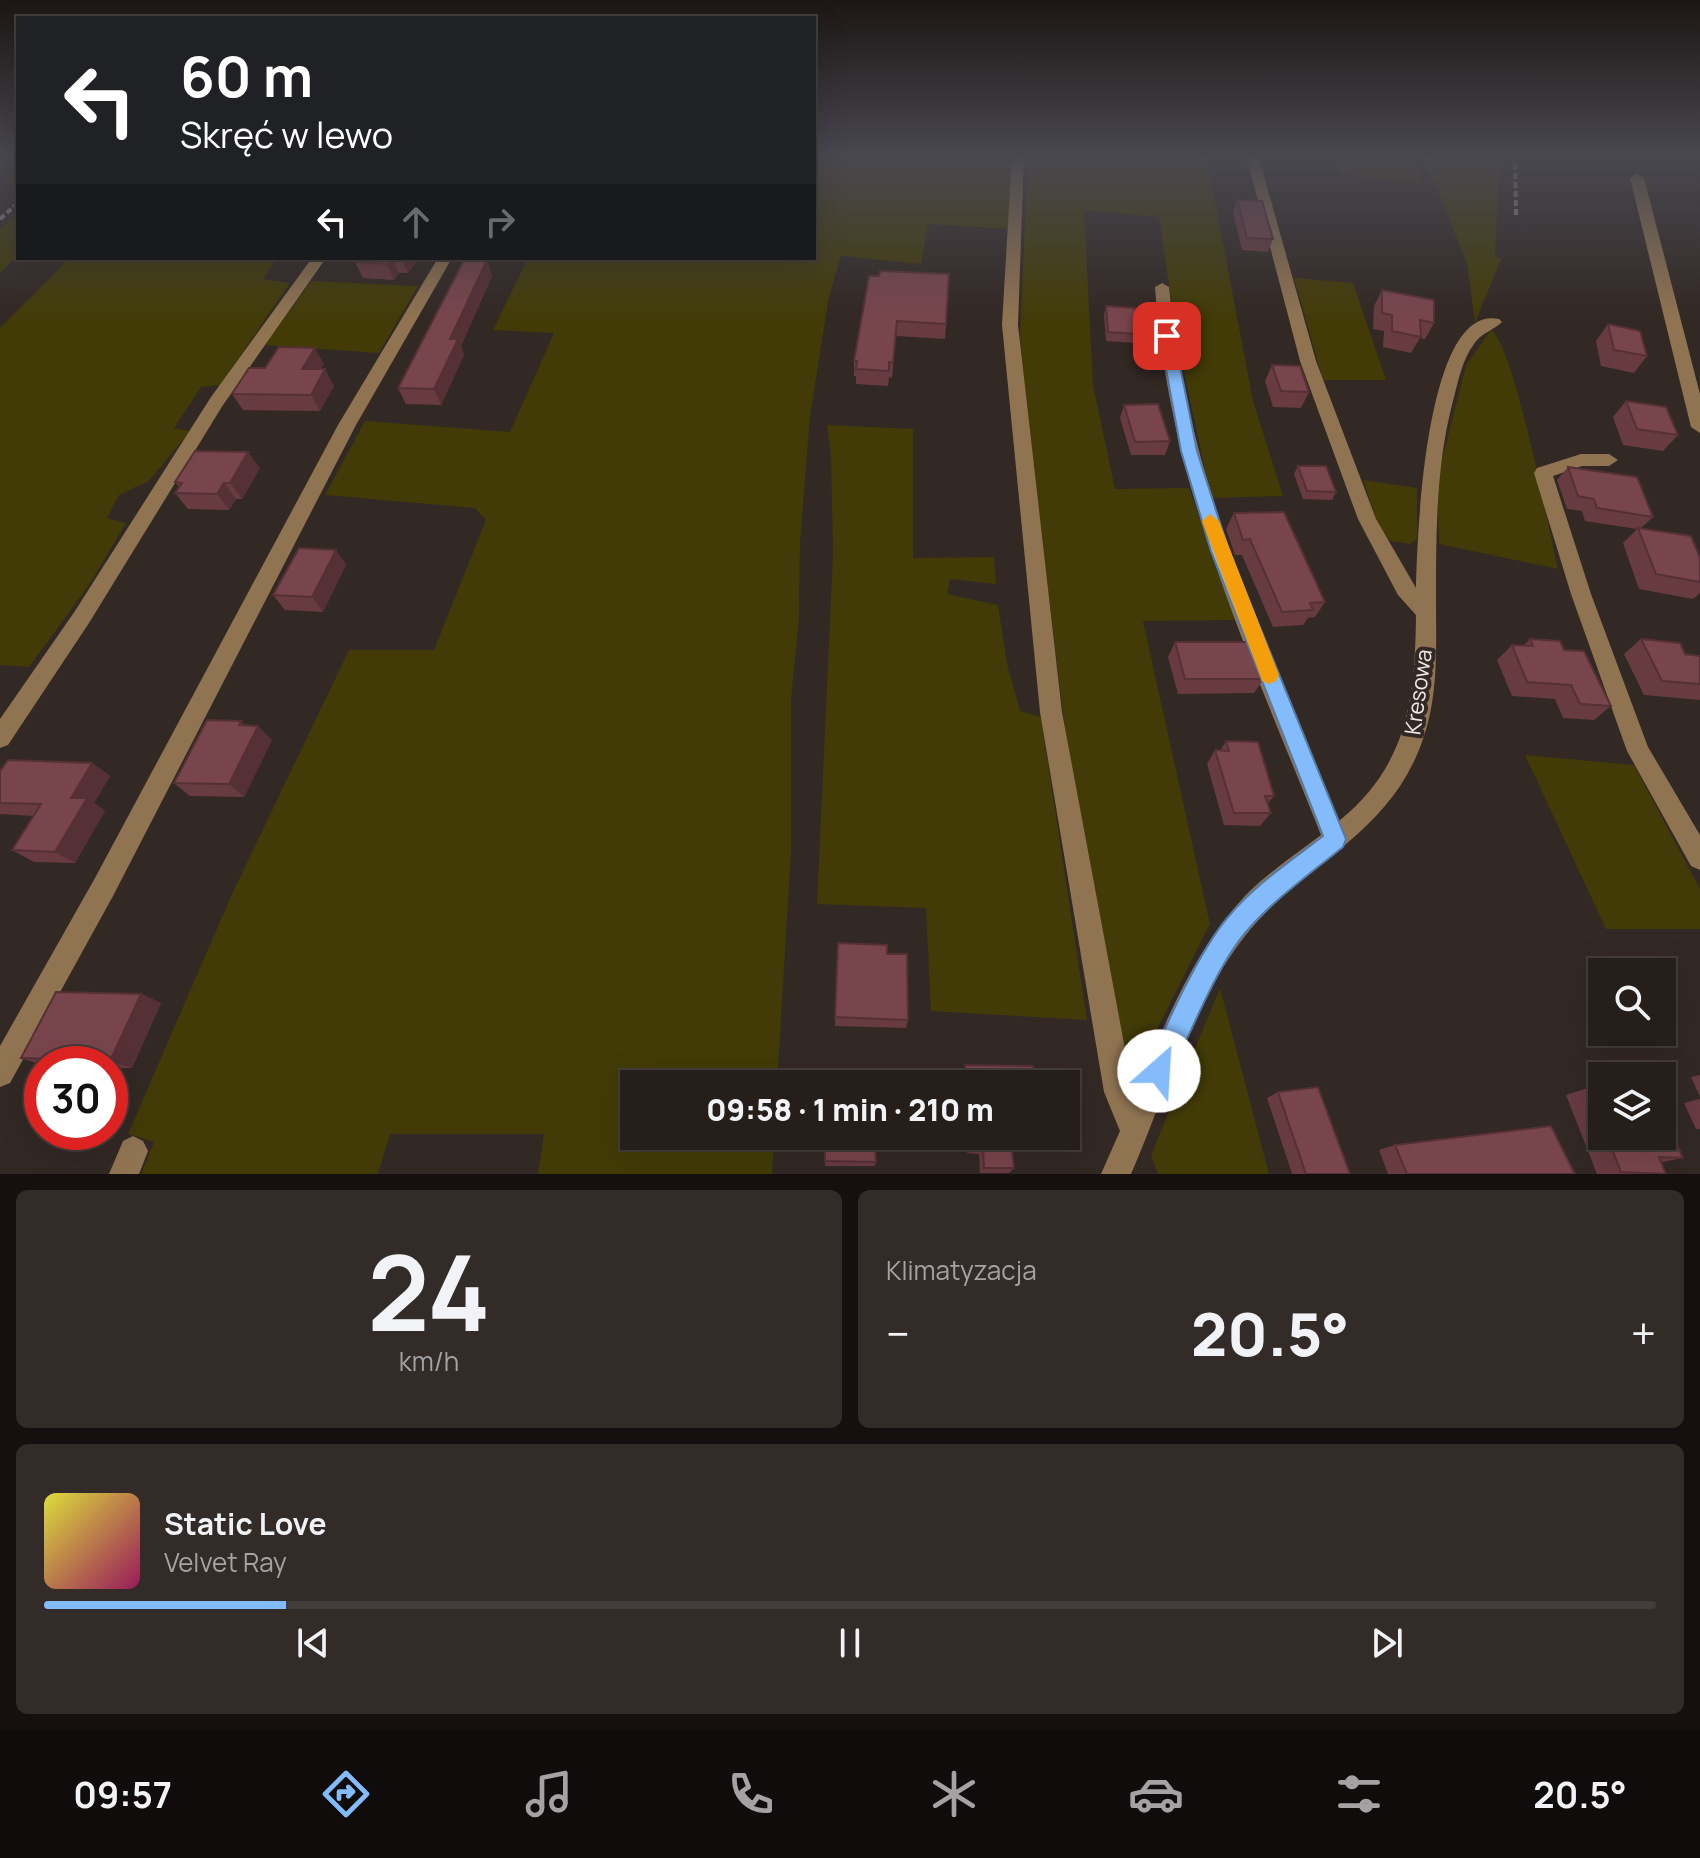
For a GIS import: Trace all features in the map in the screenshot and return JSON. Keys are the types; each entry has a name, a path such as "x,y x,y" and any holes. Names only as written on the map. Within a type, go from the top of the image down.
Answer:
{"street":[{"path":"1015,210 1010,325 1051,712 1118,1092 1135,1133"},
{"path":"1267,210 1308,361 1367,519 1405,589 1426,613"},
{"path":"1645,210 1700,427"},
{"path":"0,738 82,617 217,401 318,260"},
{"path":"0,1073 111,873 347,425 444,260"},
{"path":"1162,287 1169,361 1185,436 1220,551 1335,839"},
{"name":"Kresowa","path":"1116,1174 1177,1033 1236,926 1383,793 1398,772 1411,744 1425,675 1428,526 1439,416 1467,341 1480,328 1494,322"},
{"path":"1609,460 1581,460 1543,473 1581,594 1638,751 1700,858"}],"path":[{"path":"1516,210 1516,217"}],"shaded area":[{"path":"816,210 1009,210 1008,229 928,224 921,264 841,256 829,296 810,416 800,543 799,617 791,700 791,851 778,1070 620,1070 620,1150 773,1150 772,1174 538,1174 544,1134 390,1134 378,1174 141,1174 154,1142 128,1134 232,894 349,650 434,650 486,520 475,508 325,495 365,421 510,432 554,333 493,330 527,260 816,260"},
{"path":"1026,210 1216,210 1253,401 1283,496 1211,498 1178,344 1159,217 1084,210 1093,385 1115,489 1189,488 1236,620 1143,621 1210,924 1128,1087 1066,737 1023,383 1020,335"},
{"path":"1445,210 1497,210 1495,256 1501,259 1475,323 1467,263"},
{"path":"16,214 16,258 0,273 0,228"},
{"path":"68,260 276,260 263,279 290,283 220,385 201,387 174,428 190,431 149,481 119,495 107,518 126,523 89,585 29,667 0,665 0,328"},
{"path":"1294,278 1353,283 1386,380 1323,380"},
{"path":"311,281 418,286 379,353 265,345"},
{"path":"1491,330 1510,369 1520,403 1558,569 1439,544 1437,480 1466,365"},
{"path":"827,425 913,429 913,558 994,557 996,584 950,579 947,594 998,605 1007,664 1020,711 1041,717 1087,1020 931,1011 926,908 817,904 833,554 831,456"},
{"path":"1363,480 1417,488 1417,539 1410,544 1391,541 1380,531"},
{"path":"1525,755 1634,765 1700,889 1700,929 1606,929"},
{"path":"1220,988 1269,1174 1158,1174 1151,1155"}],"building":[{"path":"1240,210 1265,210 1273,239 1247,238"},
{"path":"357,260 390,260 387,264 355,262"},
{"path":"464,260 487,260 450,339 458,339 434,389 398,388"},
{"path":"880,271 949,274 946,324 897,321 893,363 889,362 889,371 856,369 857,361 854,361 869,276 879,276"},
{"path":"1382,290 1434,300 1434,323 1420,320 1421,337 1392,331 1392,315 1382,313"},
{"path":"1106,306 1135,308 1138,334 1108,332"},
{"path":"1608,324 1640,331 1647,356 1614,350"},
{"path":"279,347 315,348 302,369 325,369 311,395 232,394 249,368 265,368"},
{"path":"1272,365 1300,366 1309,392 1281,391"},
{"path":"1626,401 1666,407 1678,435 1637,429"},
{"path":"1158,404 1170,441 1135,442 1124,405"},
{"path":"195,451 248,452 230,483 224,483 217,494 175,493 182,483 175,482"},
{"path":"1298,466 1326,466 1336,492 1307,491"},
{"path":"1568,467 1637,477 1653,517 1597,508 1594,499 1578,496"},
{"path":"1284,512 1325,602 1310,603 1313,610 1282,612 1250,539 1243,540 1234,513"},
{"path":"1638,528 1691,536 1700,558 1700,582 1656,574"},
{"path":"299,548 336,550 312,597 273,595"},
{"path":"1530,639 1560,641 1564,650 1584,651 1611,706 1580,704 1571,685 1527,682 1512,645 1533,646"},
{"path":"1641,639 1680,643 1685,654 1700,656 1700,684 1662,681"},
{"path":"1175,642 1251,642 1264,679 1185,679"},
{"path":"207,720 241,721 239,725 258,726 229,784 174,783"},
{"path":"1226,741 1258,742 1274,796 1265,796 1271,813 1234,813 1215,750 1229,751"},
{"path":"8,760 92,763 71,798 87,798 55,852 12,850 41,804 0,803 0,771"},
{"path":"838,943 887,945 887,954 907,954 908,1020 835,1017"},
{"path":"56,992 141,994 117,1046 27,1046"},
{"path":"965,1065 1033,1066 1033,1070 965,1070"},
{"path":"1318,1087 1350,1174 1306,1174 1278,1092"},
{"path":"1551,1126 1575,1174 1407,1174 1395,1145"},
{"path":"1676,1142 1683,1158 1659,1157 1666,1174 1621,1172 1612,1150 1676,1150"},
{"path":"825,1150 876,1150 876,1162 825,1161"},
{"path":"983,1150 1012,1150 1014,1168 984,1168"}],"slow traffic":[{"path":"1210,521 1269,675"}],"route":[{"path":"1159,1071 1220,950 1236,926 1266,896 1335,839 1220,551 1189,451 1169,361 1167,336"}]}
